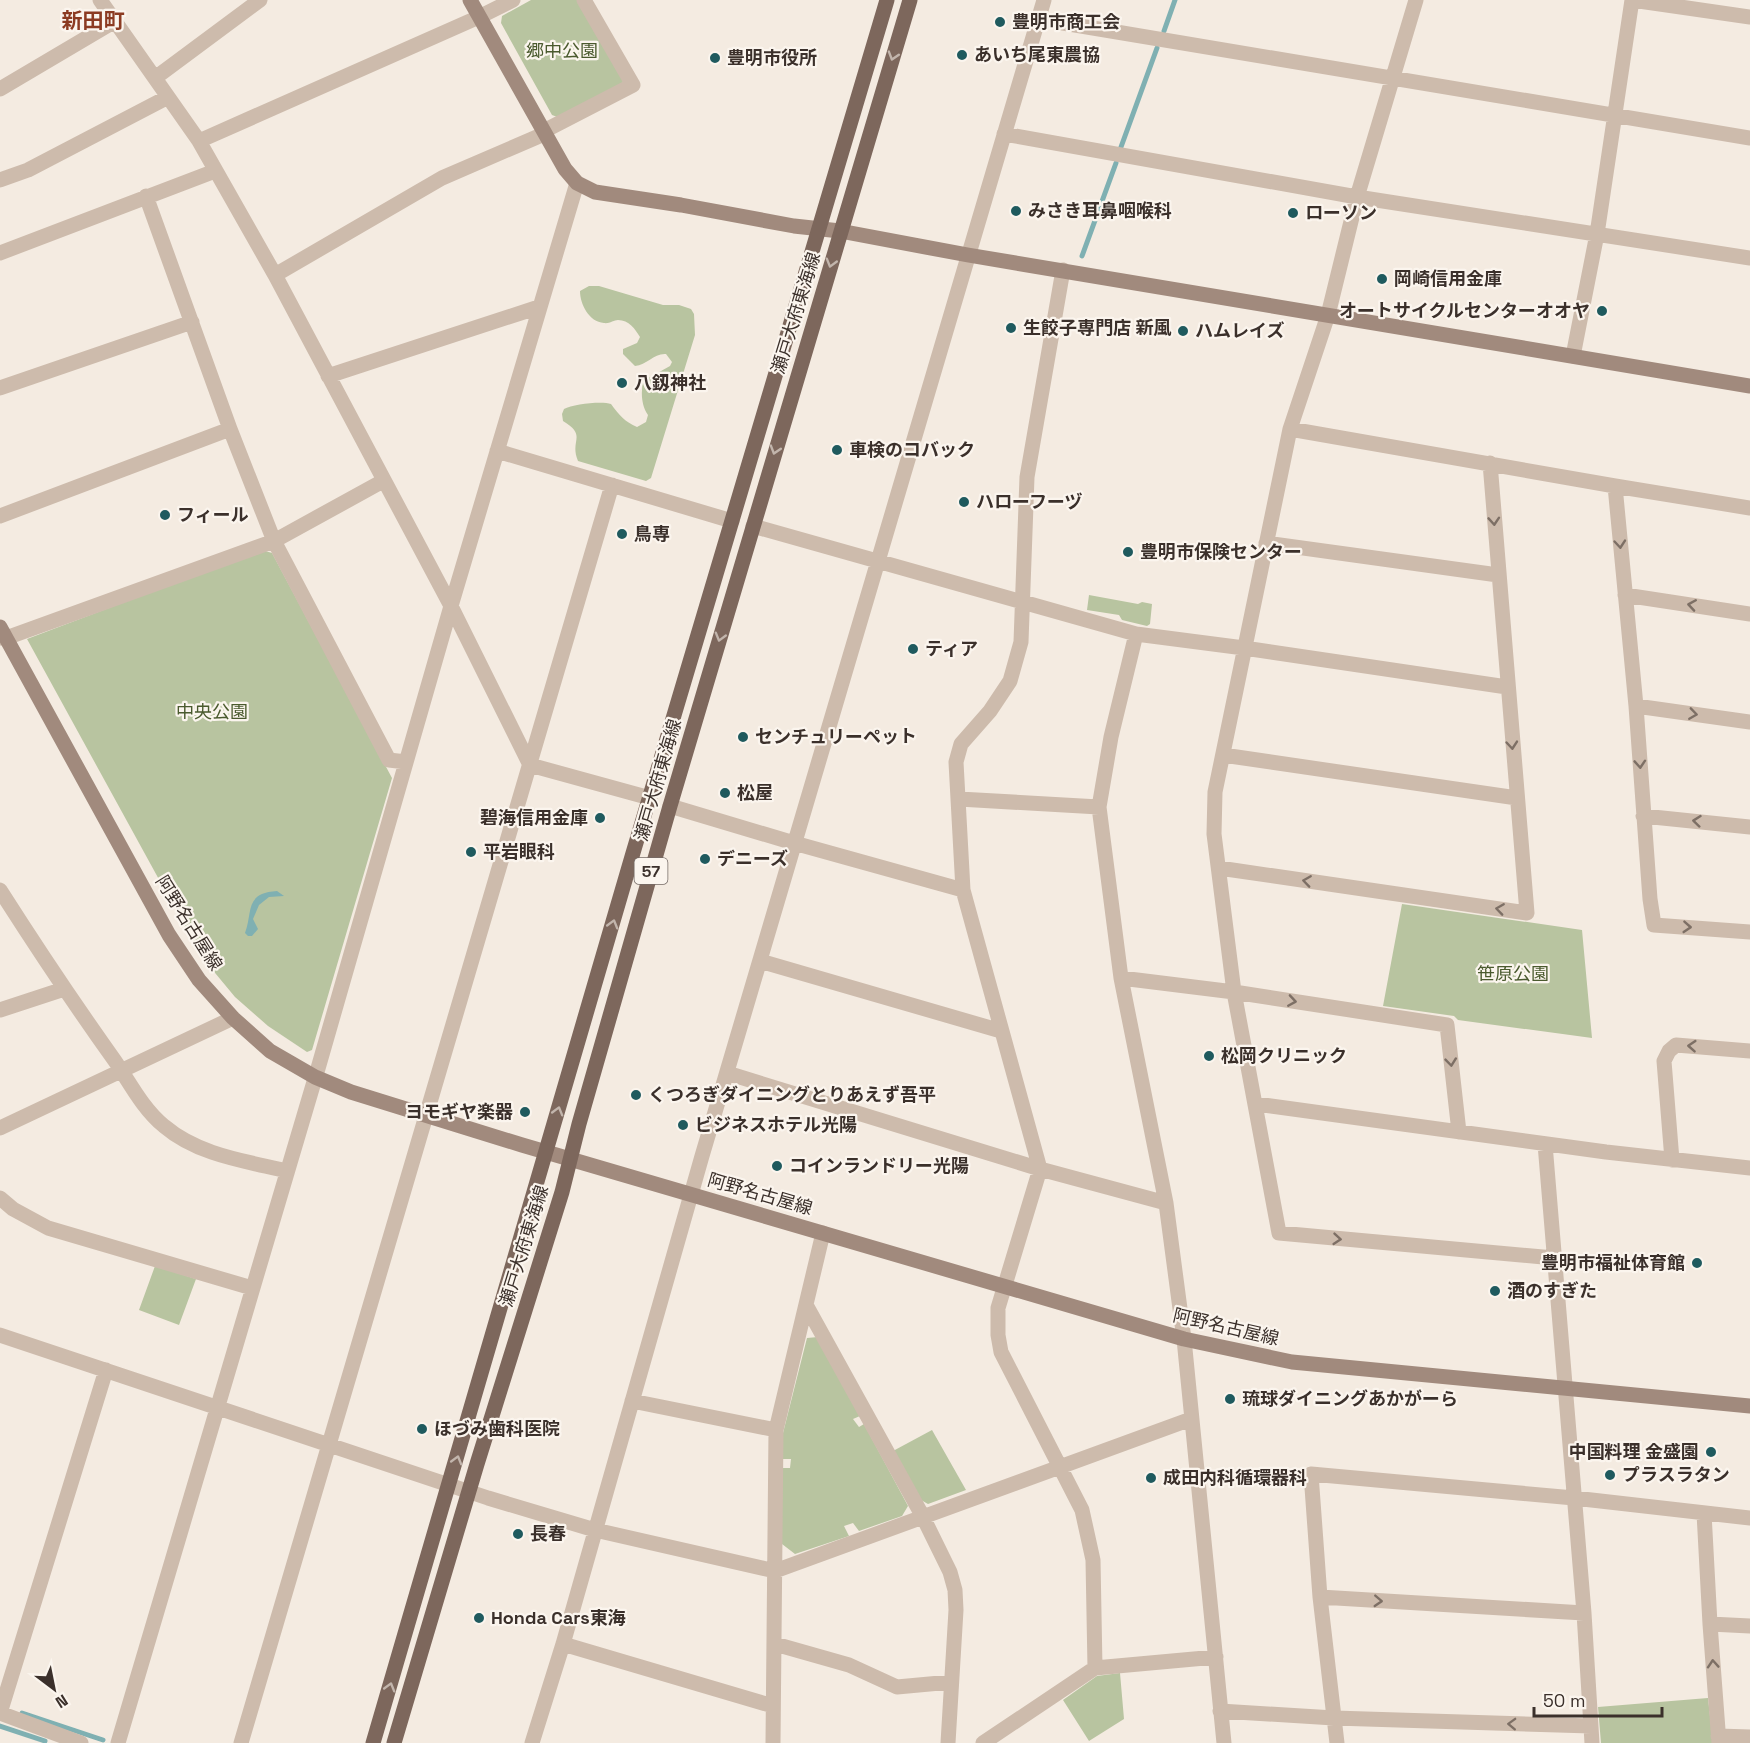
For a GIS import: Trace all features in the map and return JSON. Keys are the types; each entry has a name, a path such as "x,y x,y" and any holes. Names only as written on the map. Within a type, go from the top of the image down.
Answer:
{"main road":[{"path":"470,0 565,169 577,183 595,192 840,231 968,255 1750,386"},
{"name":"瀬戸大府東海線","path":"373,1743 887,0"},
{"name":"瀬戸大府東海線","path":"394,1743 562,1192 670,806 910,0"},
{"name":"阿野名古屋線","path":"2,634 169,935 200,980 233,1018 270,1051 315,1077 351,1092 546,1152 1184,1340 1292,1362 1750,1406"}],"street":[{"path":"100,0 199,141 275,274 451,606 530,765 650,798"},
{"path":"155,78 260,0"},
{"path":"199,141 513,0"},
{"path":"275,274 442,178 543,133 633,85 584,0"},
{"path":"532,1743 690,1194 1044,0"},
{"path":"1416,0 1357,197 1328,315 1290,429 1215,792 1214,834 1234,993 1279,1233 1554,1258"},
{"path":"1573,356 1597,234 1632,0 1750,17"},
{"path":"1039,19 1750,138"},
{"path":"0,89 115,21"},
{"path":"0,180 28,170 168,97"},
{"path":"1004,134 1357,197 1750,258"},
{"path":"2,248 215,171"},
{"path":"118,1743 577,183"},
{"path":"146,196 230,429 274,541 389,760 406,762"},
{"path":"1063,270 1027,477 1021,642 1010,681 990,711 961,744 956,762 963,890 1040,1169 998,1308 1001,1352 1082,1510 1093,1560 1095,1668"},
{"path":"328,376 539,307"},
{"path":"0,388 192,322"},
{"path":"0,516 230,429"},
{"path":"1290,429 1750,508"},
{"path":"497,451 732,521"},
{"path":"1219,868 1527,913 1490,463"},
{"path":"2,634 274,541 383,481"},
{"path":"241,1743 612,485"},
{"path":"1615,486 1654,925 1750,932"},
{"path":"753,526 1136,634 1507,687"},
{"path":"1266,543 1498,575"},
{"path":"1625,594 1750,614"},
{"path":"1136,634 1111,737 1099,807 1121,978 1166,1203 1184,1340 1224,1743"},
{"path":"1635,706 1750,722"},
{"path":"1223,755 1517,798"},
{"path":"959,799 1099,807"},
{"path":"670,806 963,890"},
{"path":"1644,816 1750,827"},
{"path":"0,890 141,1101 164,1126 217,1155 287,1171"},
{"path":"760,961 1001,1031"},
{"path":"1121,978 1448,1025 1458,1132"},
{"path":"0,1010 64,989"},
{"path":"0,1128 233,1018"},
{"path":"1672,1160 1664,1060 1669,1051 1676,1045 1750,1051"},
{"path":"727,1073 1040,1169 1166,1203"},
{"path":"1256,1104 1545,1144 1750,1168"},
{"path":"1545,1144 1584,1613 1592,1743"},
{"path":"0,1198 12,1209 48,1228 252,1288"},
{"path":"788,1743 773,1739 776,1430 823,1233"},
{"path":"806,1305 922,1515 950,1572 956,1590 948,1743"},
{"path":"0,1335 450,1486 595,1530 775,1570 1191,1419"},
{"path":"81,1743 65,1740 0,1713 106,1370"},
{"path":"632,1401 776,1430"},
{"path":"1337,1743 1320,1597 1311,1474 1574,1498 1750,1518"},
{"path":"1704,1513 1719,1739 1750,1737"},
{"path":"1320,1597 1584,1613"},
{"path":"1710,1624 1750,1626"},
{"path":"562,1644 773,1706"},
{"path":"775,1644 849,1665 897,1687 951,1682"},
{"path":"984,1743 1095,1668 1216,1657"},
{"path":"1220,1712 1591,1726"}],"green space":[{"name":"郷中公園","path":"531,0 579,0 624,80 619,87 560,118 552,115 501,23 502,16"},
{"path":"589,286 599,286 663,305 679,305 691,309 694,314 695,335 651,478 646,481 578,461 575,431 563,421 562,414 568,407 607,403 611,404 622,418 637,427 646,422 648,415 642,398 643,381 670,366 672,362 666,354 662,354 635,366 623,354 623,349 637,343 640,337 628,323 618,320 604,323 590,316 584,307 580,291"},
{"name":"中央公園","path":"262,550 272,553 392,778 312,1050 307,1052 268,1026 235,997 201,956 27,639"},
{"path":"1089,595 1138,604 1142,602 1152,604 1150,624 1147,626 1122,620 1119,615 1087,610"},
{"name":"笹原公園","path":"1402,904 1582,930 1592,1038 1458,1020 1454,1016 1383,1006"},
{"path":"155,1266 196,1279 179,1325 139,1310"},
{"path":"818,1337 860,1416 853,1419 859,1427 864,1424 908,1506 902,1516 859,1531 853,1523 844,1526 849,1536 795,1554 782,1544 782,1468 790,1468 791,1459 782,1459 783,1433 807,1338"},
{"path":"932,1430 966,1490 928,1504 921,1500 893,1451"},
{"path":"1120,1673 1124,1719 1089,1741 1063,1700 1097,1676"},
{"path":"1708,1698 1713,1743 1601,1743 1598,1707"}],"water":[{"path":"277,891 284,896 269,897 259,905 253,919 258,929 252,936 248,936 245,933 254,900 259,895"}],"waterway":[{"path":"1164,31 1175,0"},
{"path":"1121,147 1157,48"},
{"path":"1082,256 1116,163"},
{"path":"22,1713 103,1740"},
{"path":"0,1726 45,1741"}],"place":[{"name":"豊明市商工会","path":"1000,22"},
{"name":"あいち尾東農協","path":"962,55"},
{"name":"豊明市役所","path":"715,58"},
{"name":"みさき耳鼻咽喉科","path":"1016,211"},
{"name":"ローソン","path":"1293,213"},
{"name":"岡崎信用金庫","path":"1382,279"},
{"name":"オートサイクルセンターオオヤ","path":"1602,311"},
{"name":"生餃子専門店 新風","path":"1011,328"},
{"name":"ハムレイズ","path":"1183,331"},
{"name":"八釼神社","path":"622,383"},
{"name":"車検のコバック","path":"837,450"},
{"name":"ハローフーヅ","path":"964,502"},
{"name":"フィール","path":"165,515"},
{"name":"鳥専","path":"622,534"},
{"name":"豊明市保険センター","path":"1128,552"},
{"name":"ティア","path":"913,649"},
{"name":"センチュリーペット","path":"743,737"},
{"name":"松屋","path":"725,793"},
{"name":"碧海信用金庫","path":"600,818"},
{"name":"平岩眼科","path":"471,852"},
{"name":"デニーズ","path":"705,859"},
{"name":"松岡クリニック","path":"1209,1056"},
{"name":"くつろぎダイニングとりあえず吾平","path":"636,1095"},
{"name":"ヨモギヤ楽器","path":"525,1112"},
{"name":"ビジネスホテル光陽","path":"683,1125"},
{"name":"コインランドリー光陽","path":"777,1166"},
{"name":"豊明市福祉体育館","path":"1697,1263"},
{"name":"酒のすぎた","path":"1495,1291"},
{"name":"琉球ダイニングあかがーら","path":"1230,1399"},
{"name":"ほづみ歯科医院","path":"422,1429"},
{"name":"中国料理 金盛園","path":"1711,1452"},
{"name":"プラスラタン","path":"1610,1475"},
{"name":"成田内科循環器科","path":"1151,1478"},
{"name":"長春","path":"518,1534"},
{"name":"Honda Cars東海","path":"479,1618"}],"district":[{"name":"新田町","path":"93,21"}]}
